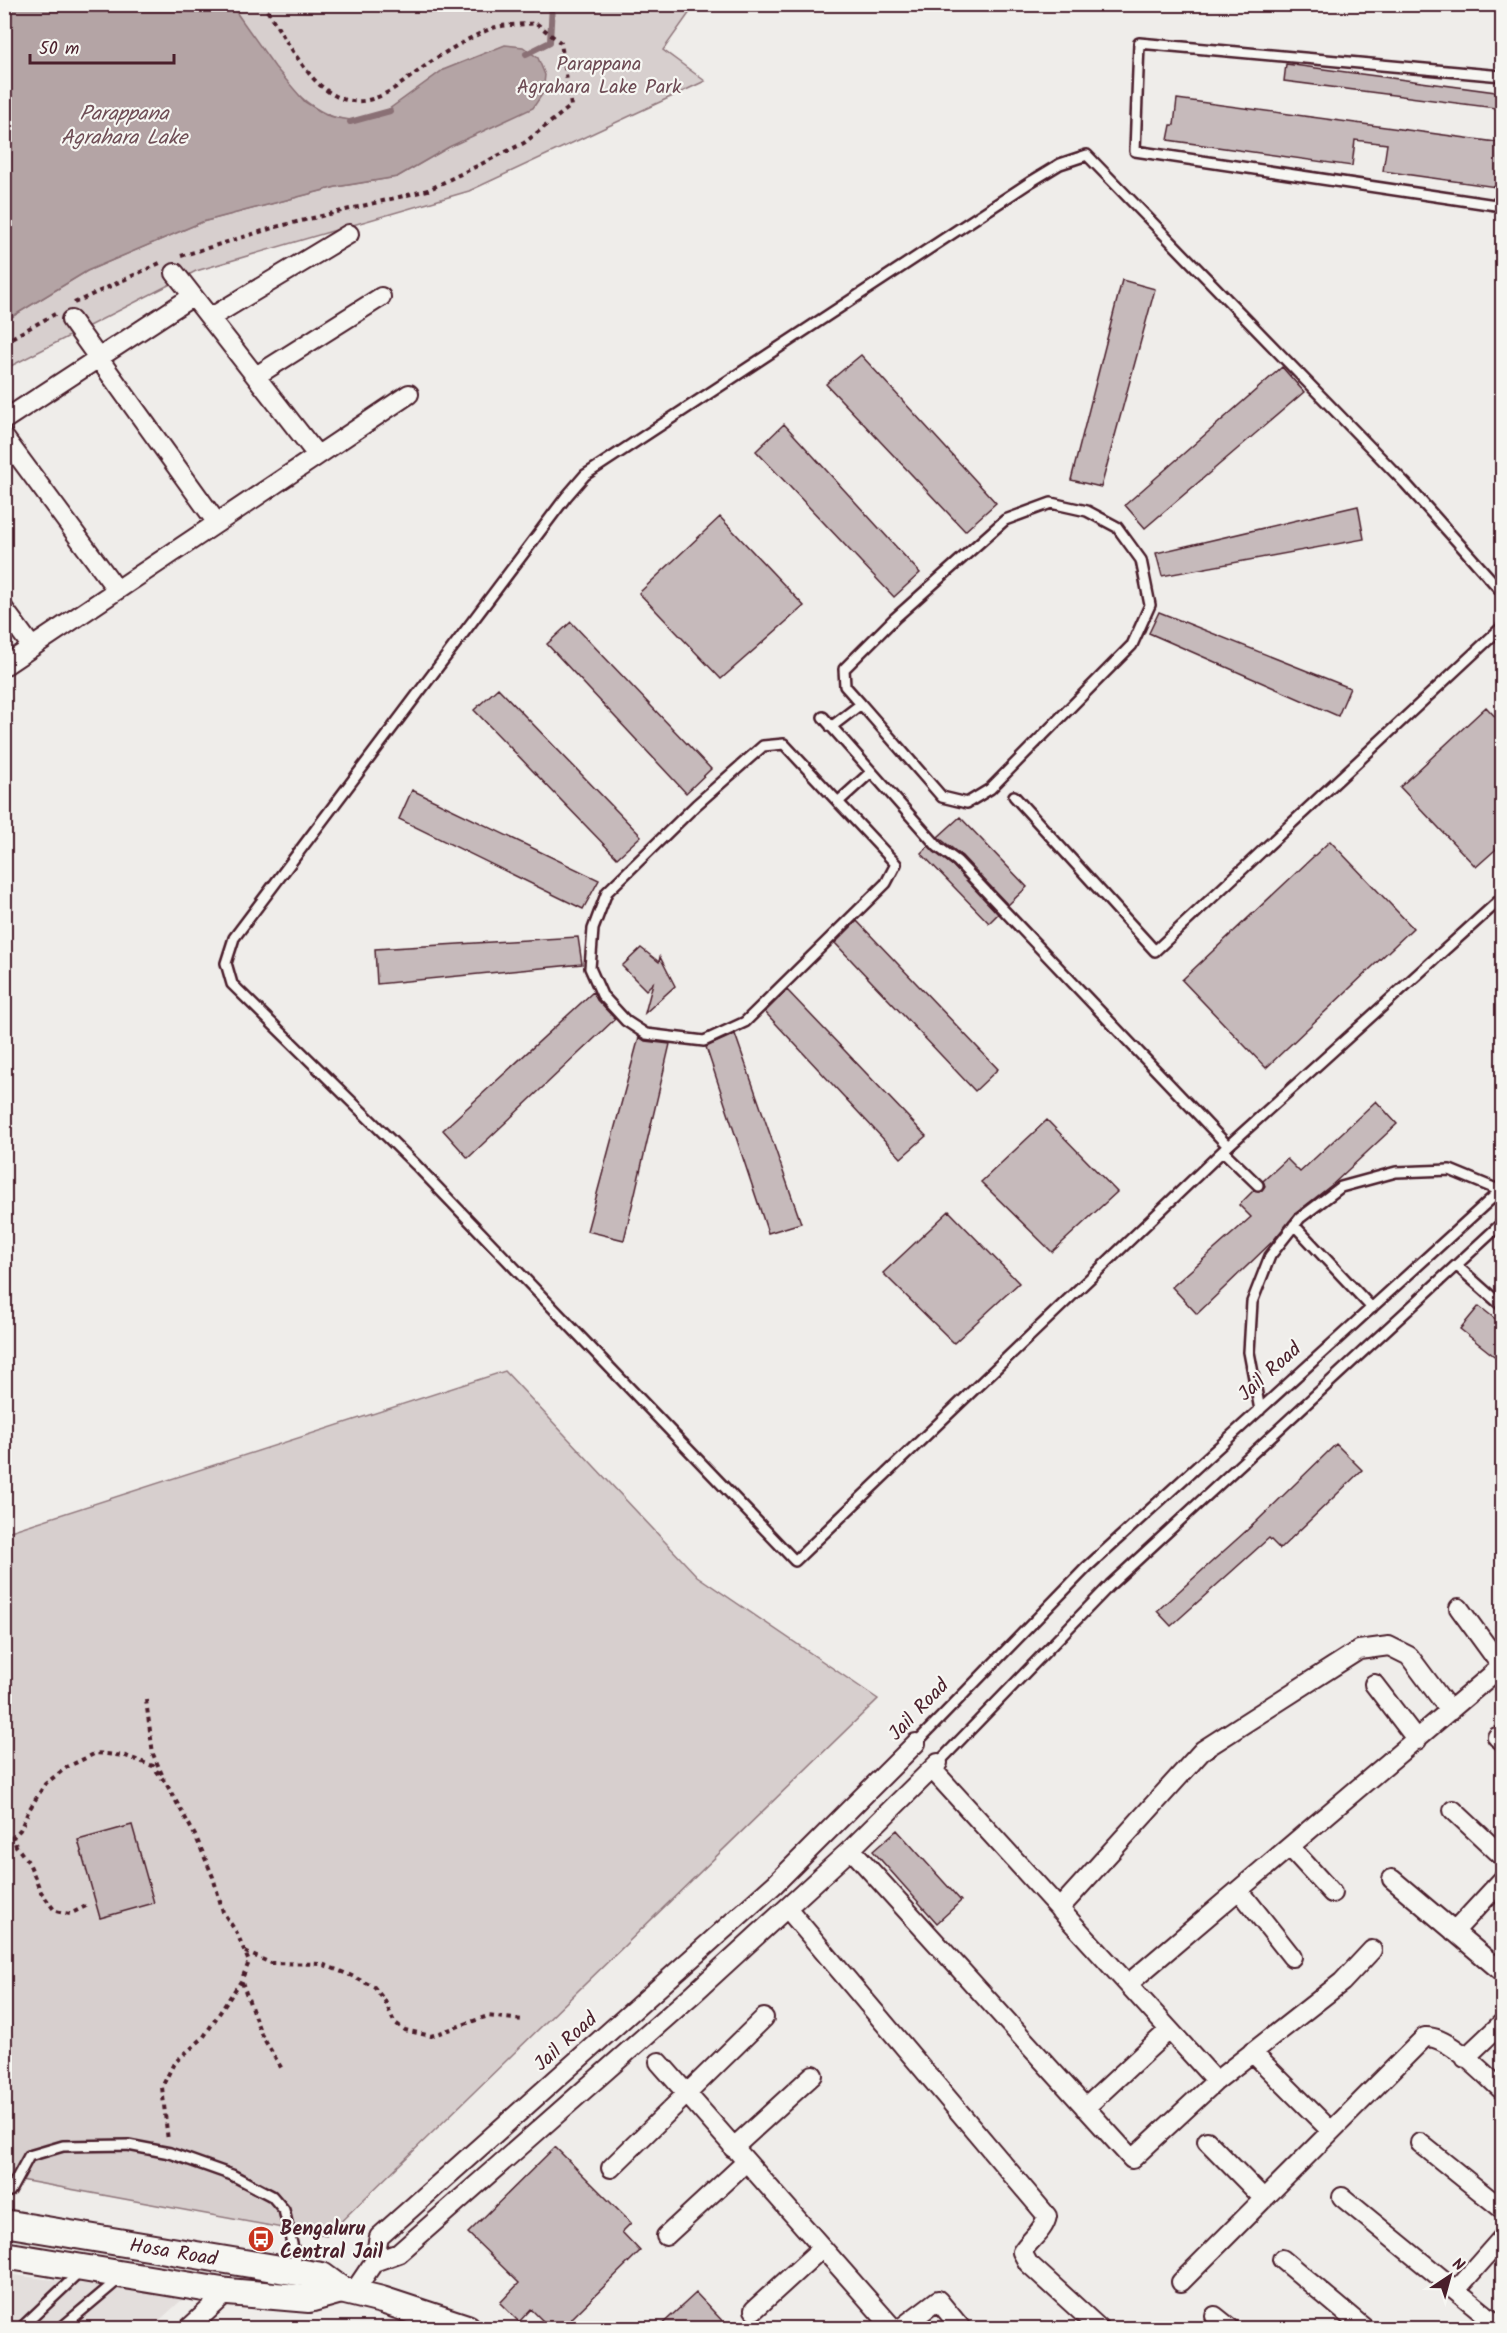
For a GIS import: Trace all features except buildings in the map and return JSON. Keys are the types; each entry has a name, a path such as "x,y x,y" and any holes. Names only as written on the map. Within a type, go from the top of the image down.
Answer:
{"main road":[{"name":"Hosa Road","path":"4,2223 322,2276 347,2291 467,2328"},
{"name":"Hosa Road","path":"4,2255 228,2292 309,2299 347,2291"}],"street":[{"path":"210,318 349,234"},
{"path":"172,264 193,296 317,455"},
{"path":"4,420 193,296"},
{"path":"256,376 381,297"},
{"path":"71,320 217,523"},
{"path":"4,666 409,394"},
{"path":"4,437 117,590"},
{"path":"4,609 33,647"},
{"path":"1128,1984 1502,1667 1459,1608"},
{"path":"1059,1909 1203,1750 1359,1650 1389,1646 1409,1656 1450,1711"},
{"path":"1374,1684 1417,1740"},
{"name":"Jail Road","path":"374,2262 378,2237 775,1884 916,1743"},
{"path":"347,2291 374,2262 399,2253 787,1908 851,1850 935,1766 1059,1909 1216,2081"},
{"path":"1453,1810 1503,1856"},
{"path":"1290,1847 1332,1893"},
{"path":"851,1850 1132,2159 1216,2081 1342,1982 1372,1950"},
{"path":"1392,1879 1503,1972"},
{"path":"1454,1932 1503,1880"},
{"path":"1239,1890 1292,1957"},
{"path":"787,1908 1047,2216 1045,2225 1022,2252 1028,2264 1100,2328"},
{"path":"611,2168 764,2018"},
{"path":"1465,2058 1503,2023"},
{"path":"1085,2108 1169,2030"},
{"path":"1181,2282 1425,2037 1439,2039 1503,2090"},
{"path":"1252,2052 1331,2131"},
{"path":"659,2062 893,2328"},
{"path":"733,2148 813,2075"},
{"path":"1207,2141 1264,2199"},
{"path":"1420,2143 1503,2209"},
{"path":"666,2236 746,2162"},
{"path":"1342,2197 1503,2328"},
{"path":"1456,2290 1503,2238"},
{"path":"754,2310 822,2248"},
{"path":"1282,2259 1364,2328"},
{"path":"189,2328 228,2292"},
{"path":"901,2328 938,2300 961,2328"},
{"path":"1215,2316 1230,2328"}],"lane":[{"path":"1503,76 1139,43 1135,151 1503,206"},
{"path":"1503,592 1368,445 1087,155 1060,164 1032,181 585,475 559,506 234,938 226,963 232,984 416,1165 795,1561 1226,1148 1503,898"},
{"path":"1051,503 1087,511 1116,527 1141,560 1150,605 1132,645 990,789 967,803 942,797 861,704 845,686 844,669 896,618 1005,520 1051,503"},
{"path":"1014,796 1155,951 1503,627"},
{"path":"831,727 861,704"},
{"path":"823,717 938,847 957,861 1258,1185"},
{"path":"784,744 838,801 896,864 886,883 745,1022 704,1041 646,1034 626,1022 602,995 590,968 593,929 607,892 696,805 763,746 784,744"},
{"path":"838,801 871,772"},
{"path":"1260,1410 1250,1352 1252,1302 1270,1256 1300,1218 1341,1187 1396,1172 1450,1170 1502,1190"},
{"name":"Jail Road","path":"916,1743 1087,1567 1502,1190"},
{"path":"935,1766 1110,1585 1503,1223"},
{"path":"1294,1225 1372,1308"},
{"path":"1457,1266 1503,1306"},
{"path":"10,2191 28,2156 63,2146 128,2145 170,2154 232,2175 272,2196 284,2210 299,2272"},
{"path":"21,2328 83,2268"},
{"path":"61,2328 123,2275"}],"path":[{"path":"4,342 75,303 172,264 276,227 428,190 524,143 571,106 561,43 536,23 492,28 437,57 383,96 370,100 357,100 333,94 315,80 262,4"},
{"path":"146,1700 153,1754 167,1785 196,1837 213,1877 223,1912 237,1933 249,1962 242,1981 203,2038 174,2062 162,2087 165,2129 170,2154"},
{"path":"86,1906 70,1914 55,1911 41,1893 29,1863 16,1846 13,1837 20,1830 45,1784 68,1767 96,1753 126,1756 153,1766 167,1785"},
{"path":"244,1952 272,1963 322,1964 375,1987 385,2001 394,2022 405,2030 431,2036 488,2016 524,2020"},
{"path":"242,1981 261,2034 282,2069"}],"shaded area":[{"path":"5,2274 186,2296 151,2328 5,2328"}],"green space":[{"name":"Parappana Agrahara Lake Park","path":"231,5 695,5 663,50 705,81 469,191 196,271 5,369 5,321 87,271 202,222 336,187 397,177 449,147 443,70 400,103 376,117 351,120 329,115 308,103 290,86 257,45"},
{"path":"505,1371 697,1576 878,1699 326,2236 5,2177 4,1533"}],"water":[{"name":"Parappana Agrahara Lake","path":"5,4 231,5 275,67 305,102 326,115 337,118 351,120 378,117 443,70 505,45 523,47 538,58 545,75 543,93 533,108 449,147 397,177 336,187 202,222 87,271 5,321"}],"waterway":[{"path":"526,54 550,42 552,4"},
{"path":"350,122 390,111"}],"place":[{"name":"Bengaluru Central Jail","path":"261,2239"}]}
